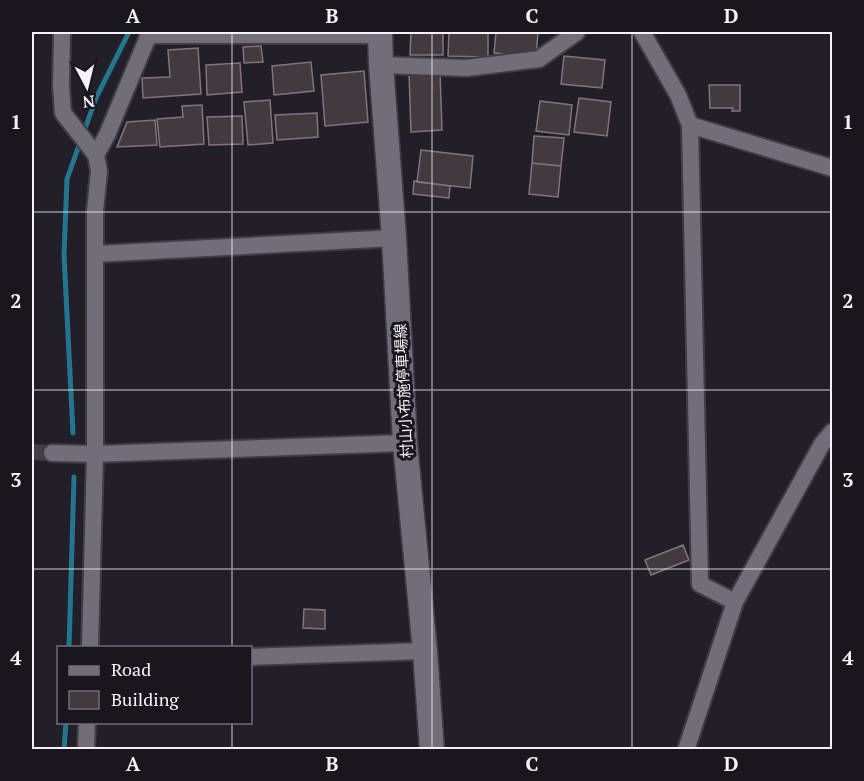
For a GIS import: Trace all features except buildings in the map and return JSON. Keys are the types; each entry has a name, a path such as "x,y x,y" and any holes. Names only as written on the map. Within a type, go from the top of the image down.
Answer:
{"main road":[{"name":"村山小布施停車場線","path":"380,33 405,443 432,750"}],"street":[{"path":"62,32 63,113 94,152 99,171 95,211 95,454 90,646"},
{"path":"381,65 466,68 539,59 577,32"},
{"path":"642,32 678,95 690,125 700,584 735,602"},
{"path":"94,152 107,135 149,33 380,33"},
{"path":"690,125 832,168"},
{"path":"96,254 394,238"},
{"path":"686,750 735,602 822,444 832,432"},
{"path":"52,453 95,454 405,443"},
{"path":"252,657 425,651"},
{"path":"86,750 87,724"}],"waterway":[{"path":"73,433 64,255 67,179 96,98 129,32"},
{"path":"69,646 74,477"},
{"path":"64,750 66,724"}],"tunnel":[{"path":"32,452 52,453"}]}
